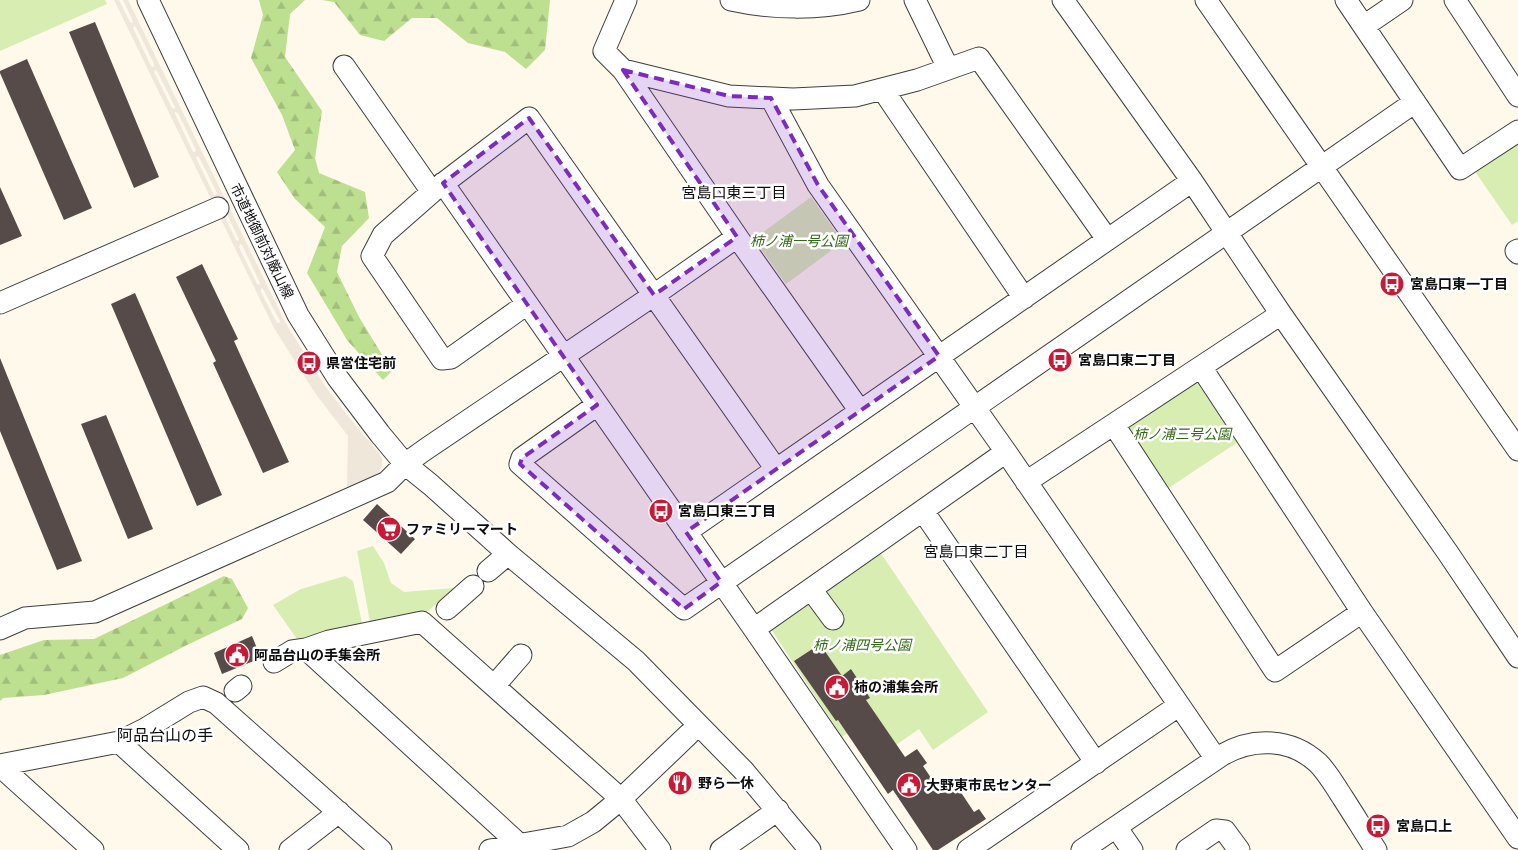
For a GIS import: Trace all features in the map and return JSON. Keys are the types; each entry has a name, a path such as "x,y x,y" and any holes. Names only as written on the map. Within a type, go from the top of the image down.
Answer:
{"street":[{"name":"市道地御前対厳山線","path":"148,0 298,315 337,377 405,464 431,484 508,554 636,661 743,770 810,850"},
{"path":"626,0 604,51 623,70 737,237 860,411"},
{"path":"731,0 776,6 809,6 843,4 859,0"},
{"path":"915,0 948,68"},
{"path":"1063,0 1192,181 1281,314 1448,553 1518,657"},
{"path":"1206,0 1518,450"},
{"path":"1346,0 1460,169 1518,131"},
{"path":"1364,26 1402,0"},
{"path":"1455,0 1518,96"},
{"path":"623,70 729,96 792,99 855,96 883,90 979,58 1107,239"},
{"path":"344,66 527,304 906,850"},
{"path":"883,90 1024,298"},
{"path":"771,98 818,185 975,406 1216,759"},
{"path":"598,405 522,458 520,464 684,609 1415,102"},
{"path":"527,304 451,358 442,359 372,256 383,234 438,187 530,118 776,469"},
{"path":"686,532 1192,181"},
{"path":"0,303 218,208"},
{"path":"0,629 25,618 95,612 237,557 387,482 405,464 737,237"},
{"path":"1026,482 1281,314"},
{"path":"1201,367 1362,612 1518,838"},
{"path":"1114,425 1275,671 1362,612"},
{"path":"754,629 1006,452"},
{"path":"922,511 1096,762"},
{"path":"488,571 508,554"},
{"path":"274,662 294,647 329,641 435,616 473,586"},
{"path":"804,595 823,618"},
{"path":"435,616 494,686 621,799 660,850"},
{"path":"294,647 520,845"},
{"path":"494,686 521,655"},
{"path":"0,766 119,742 145,729 189,702 203,697 230,694 339,812 381,850"},
{"path":"980,847 1096,762 1178,706"},
{"path":"490,850 568,836 593,822 621,799 689,734"},
{"path":"119,742 238,850"},
{"path":"1082,850 1216,759 1237,747 1263,742 1289,746 1305,753 1319,764 1376,850"},
{"path":"0,766 93,850"},
{"path":"721,850 778,810"},
{"path":"290,850 339,812"},
{"path":"1116,827 1132,850"},
{"path":"1187,850 1216,830 1225,831 1239,850"}],"highlighted area":[{"path":"623,70 729,96 771,98 818,185 939,356 686,532 721,582 684,609 520,464 522,458 597,405 443,183 529,118 654,295 737,237"}],"green space":[{"path":"0,0 105,0 107,4 0,51"},
{"path":"259,0 305,0 290,14 285,57 322,111 315,158 319,173 365,192 369,218 342,246 337,272 359,317 392,371 383,380 347,340 307,273 325,227 295,199 277,172 295,150 282,115 251,58 263,15"},
{"path":"322,0 550,0 545,50 526,69 505,52 468,43 437,18 412,18 384,41 360,35 334,2"},
{"path":"1518,139 1518,221 1512,225 1474,170"},
{"name":"柿ノ浦一号公園","path":"811,197 843,242 786,284 754,239"},
{"name":"柿ノ浦三号公園","path":"1197,379 1238,442 1167,489 1126,426"},
{"path":"373,546 384,563 391,583 404,592 454,588 428,611 370,622 357,551"},
{"name":"柿ノ浦四号公園","path":"878,549 988,712 933,750 919,729 896,745 875,714 842,737 769,626"},
{"path":"224,576 232,579 248,608 242,619 123,678 44,695 3,698 0,701 0,655 44,640 94,639"},
{"path":"345,576 353,581 362,623 297,639 273,605 301,589"}],"shaded area":[{"path":"114,0 119,0 132,23 133,21 123,0 128,0 285,322 325,386 379,453 382,459 382,466 374,476 347,488 348,436 315,393 274,328","holes":["134,26 136,27 154,67 151,66 133,28","155,70 175,107 174,109 154,72","175,112 178,113 196,150 193,152 175,114","197,156 217,193 214,195 196,158","220,200 239,239 238,241 217,201","240,244 260,283 260,285 257,284 239,247","261,288 280,321 277,323 261,292"]}],"building":[{"path":"95,22 159,177 134,188 69,32"},
{"path":"27,59 92,208 64,220 0,73 0,71"},
{"path":"0,187 22,236 0,245"},
{"path":"202,264 238,339 234,341 289,462 263,473 213,363 216,361 176,277"},
{"path":"135,293 222,495 197,506 111,304"},
{"path":"0,358 82,561 57,570 0,431"},
{"path":"106,415 153,529 128,539 81,424"},
{"path":"377,504 415,539 401,554 363,520"},
{"name":"阿品台山の手集会所","path":"252,636 261,658 222,674 214,653"},
{"path":"820,644 842,676 851,669 870,698 866,700 905,757 917,749 927,763 923,766 940,791 954,782 974,812 979,809 986,819 938,850 933,850 893,790 888,794 838,720 836,721 794,661"}],"place":[{"name":"宮島口東一丁目","path":"1392,284"},
{"name":"宮島口東二丁目","path":"1060,360"},
{"name":"県営住宅前","path":"309,363"},
{"name":"宮島口東三丁目","path":"661,511"},
{"name":"ファミリーマート","path":"389,529"},
{"name":"阿品台山の手集会所","path":"237,655"},
{"name":"柿の浦集会所","path":"837,687"},
{"name":"野ら一休","path":"680,783"},
{"name":"大野東市民センター","path":"909,785"},
{"name":"宮島口上","path":"1378,826"}],"district":[{"name":"宮島口東三丁目","path":"734,193"},
{"name":"宮島口東二丁目","path":"976,552"},
{"name":"阿品台山の手","path":"165,735"}]}
